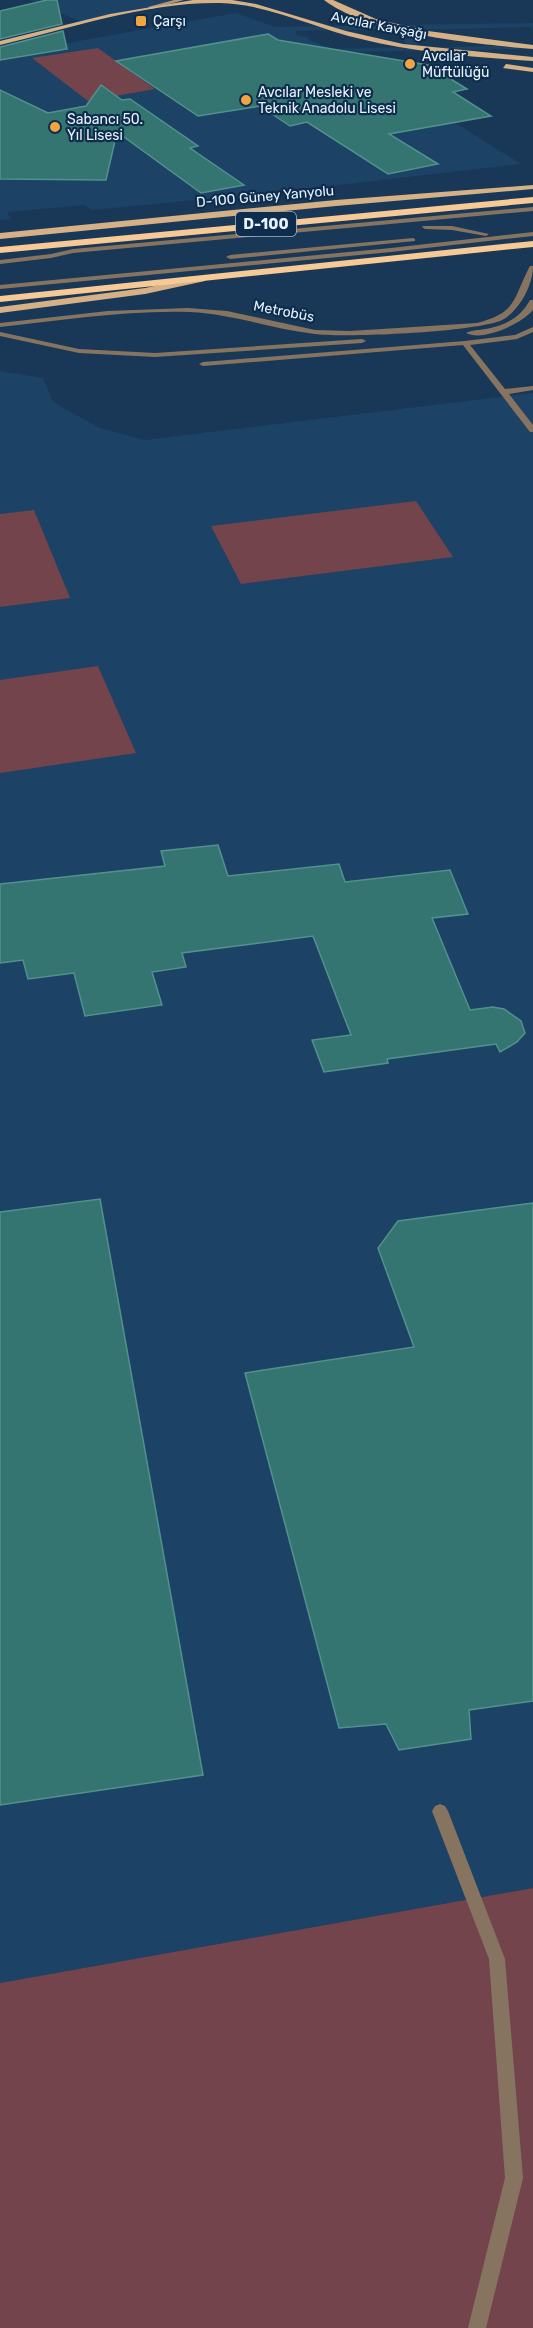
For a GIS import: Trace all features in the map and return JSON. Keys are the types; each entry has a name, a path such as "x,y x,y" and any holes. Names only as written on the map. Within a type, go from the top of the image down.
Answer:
{"highway":[{"name":"D-100","path":"0,250 533,200"},
{"path":"0,298 533,244"},
{"path":"437,255 533,251"}],"main road":[{"path":"151,8 181,0"},
{"name":"Avcılar Kavşağı","path":"0,43 151,8 219,1 252,5 315,26 399,45 533,59"},
{"path":"275,1 272,8 279,13"},
{"name":"Avcılar Kavşağı","path":"330,1 361,15 424,32 533,48"},
{"path":"315,26 375,46 533,70"},
{"name":"D-100 Güney Yanyolu","path":"0,236 336,203 533,187"},
{"path":"0,310 145,291 210,278"}],"street":[{"path":"0,262 73,251 533,209"},
{"path":"51,256 78,257 533,216"},
{"path":"0,281 343,245 486,234 452,228 425,227"},
{"path":"0,287 391,250 533,234"},
{"name":"Metrobüs","path":"0,325 108,314 188,310 227,313 315,332 350,333 477,325 499,319 514,308 533,268"},
{"name":"Metrobüs","path":"0,334 79,351 155,355 486,332 513,323 530,310 533,302"},
{"path":"203,364 465,343 517,337 533,329"},
{"path":"465,343 533,430"},
{"path":"503,392 533,388"},
{"path":"440,1811 497,1959 514,2178 477,2328"}],"shaded area":[{"path":"30,0 178,0 84,23"},
{"name":"Avcılar Mesleki ve Teknik Anadolu Lisesi","path":"236,13 275,27 533,23 533,31 531,27 414,30 419,48 533,45 533,49 342,52 521,164 269,193 92,210 84,205 7,212 11,219 0,220 0,55","holes":["400,29 406,47 332,49 309,40 308,37 296,35 295,31"]},
{"path":"98,48 155,89 88,101 32,58"},
{"path":"0,371 43,378 53,402 100,428 145,440 533,393 533,1888 0,1983"},
{"path":"416,501 453,557 241,584 211,526"},
{"path":"34,510 70,598 0,607 0,514"},
{"path":"98,666 136,753 0,773 0,680"},
{"path":"533,1888 533,2328 0,2328 0,1983"}],"building":[{"path":"47,0 57,0 62,24 0,39 0,11"},
{"path":"63,31 67,49 0,60 0,47"},
{"path":"268,34 278,40 428,65 467,89 453,92 491,116 389,134 438,164 388,174 307,122 290,126 260,106 198,116 116,61"},
{"path":"101,85 122,100 130,99 198,146 190,148 244,185 201,193 117,132 106,180 0,179 0,90 48,113 86,106"},
{"path":"218,845 228,876 339,864 345,882 450,870 468,914 432,918 470,1010 493,1007 504,1009 521,1021 525,1033 517,1042 500,1052 496,1044 387,1059 388,1063 324,1072 312,1040 351,1035 313,936 182,953 186,967 152,972 162,1005 85,1016 74,973 28,979 23,960 0,963 0,884 165,866 161,851"},
{"path":"100,1199 203,1775 0,1805 0,1212"},
{"path":"533,1203 533,1701 469,1710 471,1739 399,1750 386,1724 339,1728 245,1373 414,1347 378,1248 398,1221"}],"place":[{"name":"Çarşı","path":"141,21"},
{"name":"Avcılar Müftülüğü","path":"410,64"},
{"name":"Avcılar Mesleki ve Teknik Anadolu Lisesi","path":"246,100"},
{"name":"Sabancı 50. Yıl Lisesi","path":"55,127"}]}
